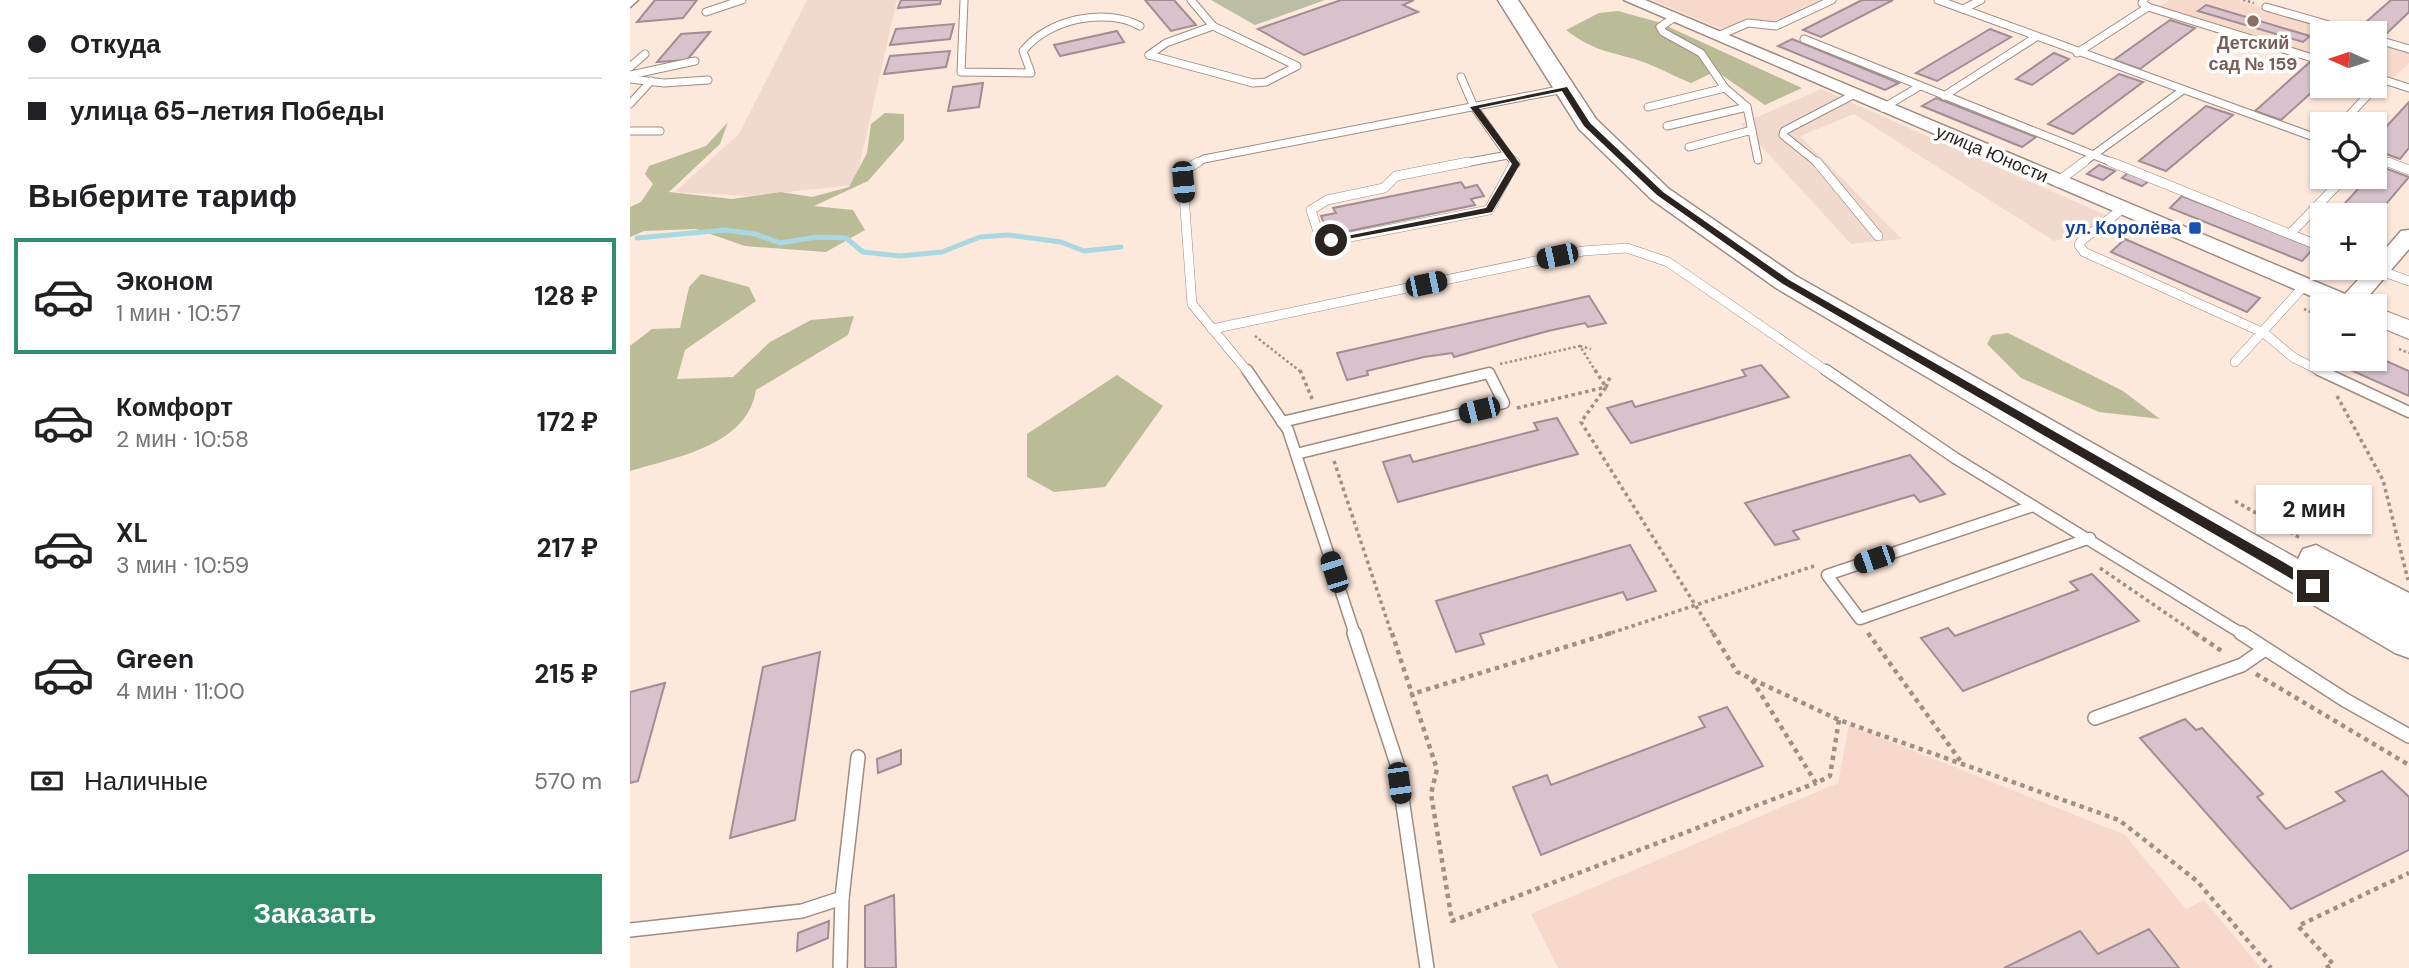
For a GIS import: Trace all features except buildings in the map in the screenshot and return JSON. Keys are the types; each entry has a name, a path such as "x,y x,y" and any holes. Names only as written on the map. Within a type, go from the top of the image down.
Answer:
{"main road":[{"path":"1507,0 1587,124 1660,194 1786,282 2409,641"},
{"path":"1524,0 1606,121 1680,190 1803,274 2409,612"},
{"path":"2387,320 2409,330"}],"street":[{"name":"улица Юности","path":"1632,0 1720,35 1883,108 2324,294"},
{"path":"2387,258 2409,236"}],"lane":[{"path":"706,12 742,0"},
{"path":"964,0 961,72 1031,73 1023,51 1027,43 1044,32 1079,21 1105,15 1123,18 1140,26"},
{"path":"1191,0 1213,26 1297,66 1263,83 1149,55 1166,43 1213,26"},
{"path":"1720,35 1748,23 1776,26 1832,0"},
{"path":"1938,0 2077,53 2310,136"},
{"path":"1963,9 1981,0"},
{"path":"2276,0 2266,7 2315,21"},
{"path":"2077,53 2146,3 2310,57"},
{"path":"1675,17 1660,27 1663,32 1701,53 1725,88 1747,107 1758,160"},
{"path":"1944,96 2036,37"},
{"path":"1804,39 2310,242"},
{"path":"2387,42 2409,49"},
{"path":"630,66 645,54"},
{"path":"630,77 695,61"},
{"path":"630,77 651,82 708,80"},
{"path":"1461,77 1474,107 1516,164 1489,210 1331,240 1319,235 1311,210 1327,200 1384,188 1396,176 1508,155"},
{"path":"2387,81 2409,88"},
{"path":"630,104 651,82"},
{"path":"1883,108 1920,86"},
{"path":"1648,107 1725,88"},
{"path":"1427,968 1397,764 1296,454 1280,418 1256,381 1192,304 1183,182 1188,169 1212,158 1564,89"},
{"path":"2057,182 2183,90"},
{"path":"1853,95 1784,131 1783,135 1821,166 1827,178 1878,236"},
{"path":"2351,112 2362,98"},
{"path":"1667,126 1747,107"},
{"path":"1689,147 1752,130"},
{"path":"630,131 660,131"},
{"path":"2387,162 2409,170"},
{"path":"2290,234 2333,189"},
{"path":"2122,209 2081,241 2079,245 2084,252 2264,333 2294,358 2409,412"},
{"path":"1212,330 1583,251 1617,245 1642,248 1668,262 1955,458 2090,538 2345,700 2409,736"},
{"path":"2387,273 2409,281"},
{"path":"2235,362 2304,286"},
{"path":"1280,418 1489,373 1504,403 1296,454"},
{"path":"2034,506 1827,575 1860,619 2090,538"},
{"path":"2095,718 2242,665 2265,649"},
{"path":"840,968 842,898 858,757"},
{"path":"630,930 802,911 842,898"}],"path":[{"path":"1244,322 1259,340 1299,367 1315,405 1280,418"},
{"path":"1580,346 1605,387 1581,422 1737,672 1839,720 2119,820 2197,881 2271,968"},
{"path":"1497,365 1580,346 1591,349"},
{"path":"2323,372 2383,480 2409,582"},
{"path":"1329,446 1437,769 1431,794 1452,921 1830,776 1839,720"},
{"path":"1412,694 1696,607 1816,565"},
{"path":"2095,565 2242,665 2409,765"},
{"path":"1879,625 1866,629 1963,764"},
{"path":"1751,678 1816,783"},
{"path":"2326,968 2333,964 2298,926 2409,873"}],"shaded area":[{"path":"807,0 897,0 855,185 746,196 675,192 739,134"},
{"path":"1652,0 1840,0 1815,2 1766,25 1747,18 1722,29"},
{"name":"Детский сад № 159","path":"2170,0 2237,0 2310,21 2310,55 2157,8"},
{"path":"2387,45 2409,51 2409,63 2391,80 2387,79"},
{"path":"1821,89 2121,222 2054,241 1854,114 1800,136 1902,239 1851,244 1741,124"},
{"path":"1849,725 2125,835 2186,909 2204,900 2261,968 1558,968 1531,914 1838,783"}],"green space":[{"path":"1211,0 1325,0 1255,25"},
{"path":"1618,11 1658,22 1802,88 1765,105 1716,71 1691,83 1646,63 1596,48 1566,30 1599,13"},
{"path":"885,113 904,114 904,140 868,181 814,206 853,210 865,230 826,252 745,246 696,229 644,231 630,237 630,207 641,202 653,184 645,174 649,166 706,146 728,122 720,144 669,192 732,199 781,192 812,197 849,187 867,153 871,124"},
{"path":"701,274 749,287 756,301 685,350 677,379 733,377 770,342 811,320 854,316 848,335 756,390 750,409 739,424 724,437 688,454 630,471 630,346 652,329 680,328 689,287"},
{"path":"2008,333 2123,391 2160,419 2099,412 2021,378 1987,344 1992,335"},
{"path":"1117,375 1163,406 1105,487 1054,492 1027,477 1027,434"}],"waterway":[{"path":"637,238 725,230 755,234 780,243 817,237 846,238 863,252 900,256 942,252 980,237 1008,235 1061,242 1084,251 1121,247"}],"place":[{"name":"Детский сад № 159","path":"2253,21"},
{"name":"ул. Королёва","path":"2195,228"}],"route":[{"path":"1331,240 1489,210 1516,164 1474,107 1564,89 1587,124 1660,194 1786,282 2313,586"}]}
